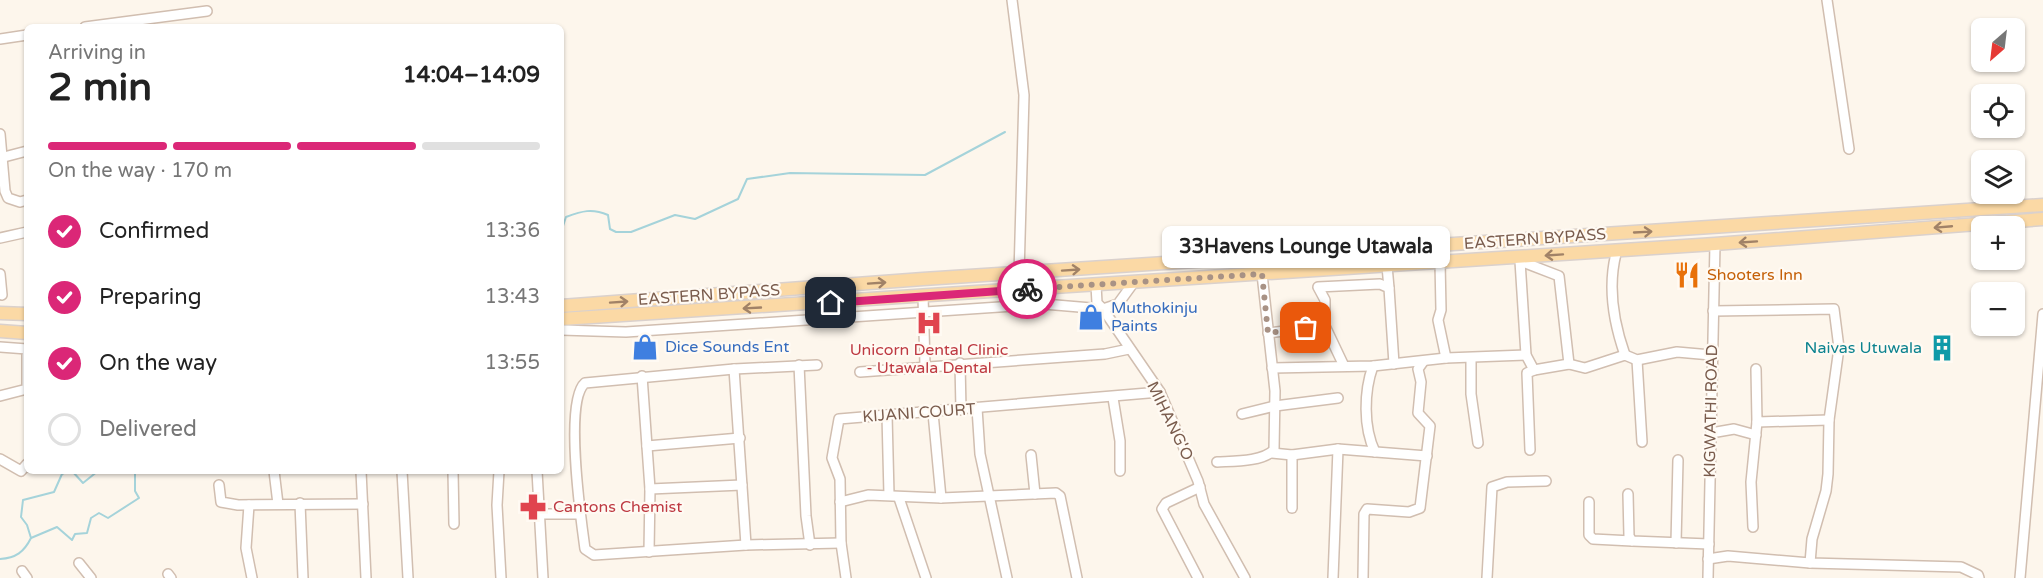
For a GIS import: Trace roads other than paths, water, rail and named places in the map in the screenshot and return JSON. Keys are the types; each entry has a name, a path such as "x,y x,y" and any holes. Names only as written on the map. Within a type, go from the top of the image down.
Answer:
{"main road":[{"name":"EASTERN BYPASS","path":"564,306 2043,205"},
{"name":"EASTERN BYPASS","path":"564,319 1440,262 1523,259 2043,219"},
{"path":"779,290 781,306"},
{"path":"0,313 24,314"},
{"path":"0,331 24,333"}],"street":[{"path":"1012,0 1024,95 1019,274"},
{"path":"1827,0 1849,149"},
{"path":"108,24 207,11"},
{"path":"0,39 24,35"},
{"path":"0,134 4,157 2,173 8,198 20,202 24,201"},
{"path":"4,157 24,152"},
{"path":"0,238 24,233"},
{"name":"KIGWATHI ROAD","path":"1708,578 1715,244"},
{"path":"1617,250 1612,265 1614,324 1625,355"},
{"path":"1534,370 1526,355 1523,259 1559,276 1569,364"},
{"path":"1440,262 1441,310 1438,320 1446,358"},
{"path":"1387,266 1394,364"},
{"path":"0,274 2,295"},
{"path":"1262,274 1275,406 1272,453"},
{"path":"564,330 668,329 1044,304 1103,309 1118,304 1134,282"},
{"path":"1344,366 1325,326 1325,300 1318,287 1380,284 1389,288"},
{"name":"MIHANG'O","path":"1096,285 1097,303 1160,392 1200,487 1204,504 1245,578"},
{"path":"1043,288 1044,304"},
{"path":"922,297 925,365"},
{"path":"831,303 833,318"},
{"path":"1713,311 1820,307 1834,309 1839,348 1829,420 1826,491 1816,524 1810,563"},
{"path":"666,313 668,329"},
{"path":"2020,578 2043,314"},
{"path":"1268,333 1325,326"},
{"path":"0,348 24,349"},
{"path":"860,372 925,365 1105,354 1129,349"},
{"path":"1530,450 1530,395 1526,382 1527,373 1569,364 1585,368 1625,355 1637,360 1677,352 1711,355"},
{"path":"1272,369 1374,366 1446,358 1526,355"},
{"path":"1471,358 1471,394 1478,443"},
{"path":"1637,360 1642,441"},
{"path":"1363,578 1364,514 1367,509 1418,511 1430,426 1418,413 1421,382 1418,369 1424,362"},
{"path":"960,363 961,410"},
{"path":"817,364 642,376 589,382 580,389 575,414 580,514 585,549 590,555 746,545 841,543"},
{"path":"799,366 806,516 810,545"},
{"path":"1374,366 1366,384 1370,441 1375,452"},
{"path":"734,369 746,545"},
{"path":"1753,527 1751,482 1757,422 1756,369"},
{"path":"642,376 650,489 649,552"},
{"path":"0,396 24,390"},
{"name":"KIJANI COURT","path":"846,578 841,543 840,479 832,458 837,421 1160,392"},
{"path":"1113,398 1120,441 1120,471"},
{"path":"1242,414 1275,406 1338,398"},
{"path":"977,408 980,454 1007,578"},
{"path":"933,412 941,498"},
{"path":"887,415 889,495"},
{"path":"1757,422 1829,420"},
{"path":"1711,433 1734,429 1756,435"},
{"path":"647,446 740,438"},
{"path":"1217,462 1244,460 1272,453 1292,454 1338,449 1427,456"},
{"path":"1333,578 1338,449"},
{"path":"1292,454 1292,508"},
{"path":"1031,455 1035,494"},
{"path":"0,459 15,470 21,471 24,468"},
{"path":"1676,543 1678,460"},
{"path":"274,474 278,504"},
{"path":"361,474 366,578"},
{"path":"402,474 408,578"},
{"path":"453,474 454,524"},
{"path":"499,474 497,505 501,578"},
{"path":"537,474 537,507 540,514 543,578"},
{"path":"1488,578 1491,487 1507,482 1546,481"},
{"path":"219,485 221,502 249,505 363,504"},
{"path":"650,489 742,485"},
{"path":"1198,578 1162,509 1166,503 1200,487"},
{"path":"840,502 867,495 941,498 989,494 1056,493 1060,496 1077,578"},
{"path":"1628,494 1629,536 1632,541"},
{"path":"900,498 926,578"},
{"path":"1590,502 1589,535 1593,540 1709,544"},
{"path":"300,503 303,578"},
{"path":"249,505 246,548 252,578"},
{"path":"540,514 580,514"},
{"path":"1708,559 1728,556 1810,563 1961,567 1978,575 1979,578"},
{"path":"79,563 92,578"}],"waterway":[{"path":"564,223 566,217 587,211 608,215 610,229 616,232 631,232 675,215 695,219 738,199 747,179 790,173 925,175 1005,132"},
{"path":"0,559 19,553 31,538 27,525 21,517 23,500 54,492 62,474"},
{"path":"75,474 83,483 94,474"},
{"path":"31,538 57,527 72,540 75,534 87,533 91,518 99,513 108,518 139,498 135,491 135,474"}],"place":[{"name":"Shooters Inn","path":"1687,275"},
{"name":"Muthokinju Paints","path":"1091,317"},
{"name":"Unicorn Dental Clinic - Utawala Dental","path":"929,323"},
{"name":"33Havens Lounge Utawala","path":"1306,328"},
{"name":"Dice Sounds Ent","path":"645,347"},
{"name":"Naivas Utuwala","path":"1942,348"},
{"name":"Cantons Chemist","path":"533,507"}]}
